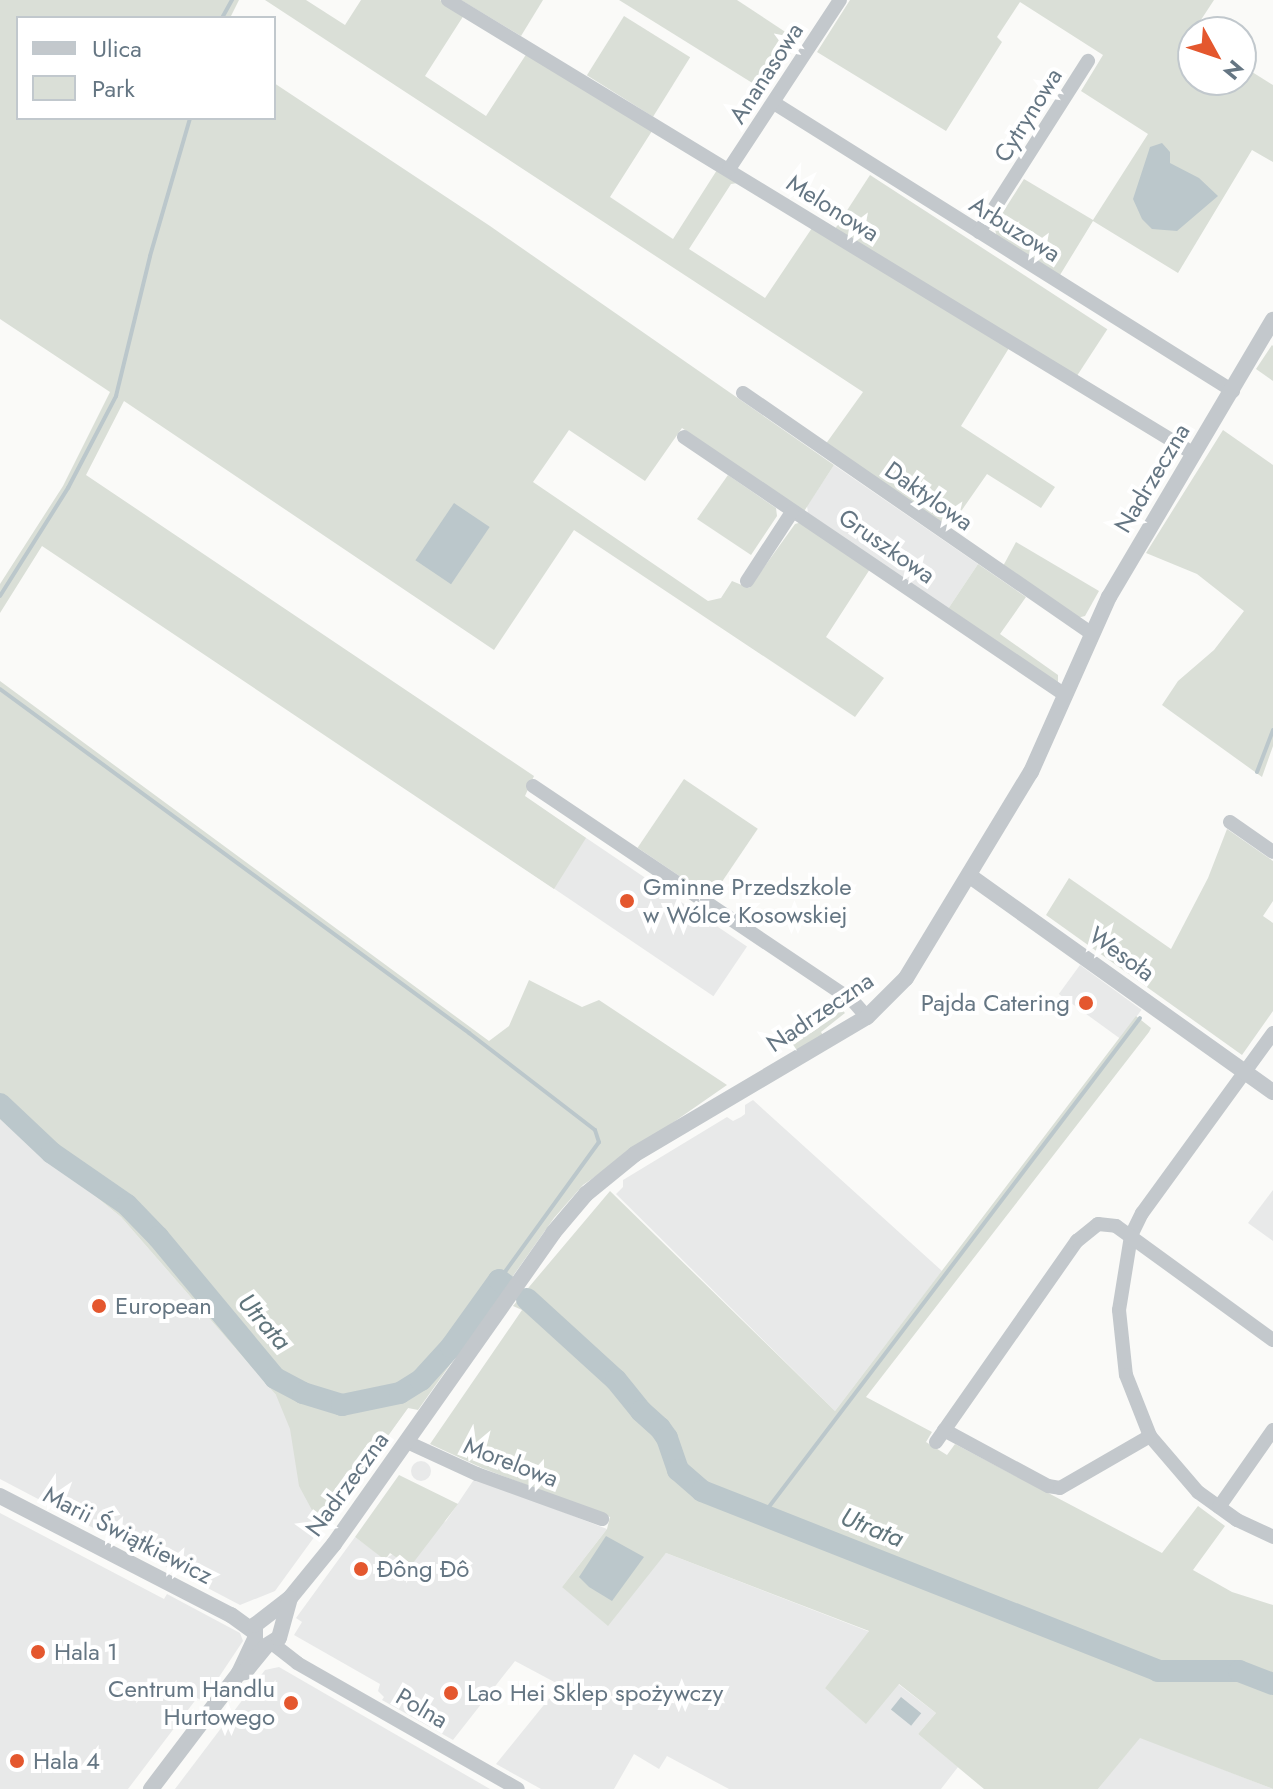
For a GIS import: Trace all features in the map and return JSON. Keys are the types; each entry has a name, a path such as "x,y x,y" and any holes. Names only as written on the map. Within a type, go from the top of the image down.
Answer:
{"street":[{"name":"Melonowa","path":"448,0 1194,454"},
{"name":"Ananasowa","path":"729,169 840,0"},
{"name":"Cytrynowa","path":"979,232 1088,61"},
{"name":"Arbuzowa","path":"774,103 1233,391"},
{"name":"Nadrzeczna","path":"151,1789 239,1673 245,1672 290,1598 407,1442 553,1233 598,1182 635,1154 867,1017 906,978 1031,772 1091,633 1273,320"},
{"name":"Daktylowa","path":"743,393 1091,633"},
{"name":"Gruszkowa","path":"684,437 1063,694"},
{"path":"747,581 792,512"},
{"path":"533,786 853,1001 867,1017"},
{"path":"1230,822 1273,852"},
{"name":"Wesoła","path":"970,876 1273,1092"},
{"path":"1273,1033 1150,1202 1131,1236 1121,1290 1119,1334 1126,1375 1150,1436 1184,1479 1237,1520 1273,1537"},
{"path":"1150,1436 1060,1488 1048,1486 940,1436 1086,1232 1107,1224 1131,1236 1273,1340"},
{"path":"1219,1507 1273,1430"},
{"name":"Morelowa","path":"407,1442 477,1474 602,1519"},
{"name":"Marii Świątkiewicz","path":"0,1496 267,1633"},
{"name":"Polna","path":"267,1633 297,1663 305,1664 518,1789"}],"shaded area":[{"path":"1162,143 1170,152 1170,163 1199,178 1218,196 1177,231 1152,229 1142,219 1133,199 1150,147"},
{"path":"834,465 978,564 948,609 808,513 807,506"},
{"path":"454,503 490,527 451,584 415,560"},
{"name":"Gminne Przedszkole w Wólce Kosowskiej","path":"524,796 747,946 713,996 490,846"},
{"path":"1080,965 1141,1010 1120,1039 1059,994"},
{"path":"753,1100 942,1271 835,1411 616,1194 623,1187 623,1180 727,1117 733,1121 741,1117 745,1114 745,1105"},
{"name":"European","path":"0,1119 121,1217 276,1395 408,1408 275,1591 240,1605 0,1479"},
{"path":"1273,1190 1273,1241 1248,1223"},
{"path":"421,1461 428,1464 431,1471 428,1478 421,1481 414,1478 411,1471 414,1464"},
{"path":"475,1478 607,1529 562,1587 659,1561 666,1553 870,1632 825,1688 898,1684 936,1713 918,1734 958,1767 941,1789 729,1789 667,1756 659,1769 634,1754 614,1789 541,1789 496,1764 560,1685 515,1661 453,1740 382,1700 384,1697 378,1691 380,1684 294,1635 302,1622 296,1618 355,1537 385,1559 446,1521"},
{"path":"0,1513 164,1599 167,1594 240,1633 243,1641 203,1701 197,1698 128,1789 0,1789"},
{"path":"606,1536 644,1557 612,1601 579,1577"},
{"name":"Centrum Handlu Hurtowego","path":"279,1667 490,1789 175,1789 265,1670"},
{"path":"901,1697 921,1713 911,1726 891,1709"},
{"path":"1140,1737 1273,1789 1098,1789"}],"green space":[{"path":"0,0 239,0 231,16 16,16 16,120 276,120 276,84 490,226 834,465 803,513 682,428 645,481 569,430 533,482 708,601 721,598 732,581 749,588 795,524 802,522 870,569 826,637 884,678 855,717 574,530 494,650 124,401 86,475 534,776 525,796 586,838 554,889 42,546 0,613 0,584 63,486 110,392 0,319"},
{"path":"265,0 306,0 345,25 361,0 440,0 464,15 425,76 486,116 527,53 652,131 610,197 673,239 717,170 738,183 731,184 689,249 765,298 812,228 1009,348 961,426 1055,487 1041,508 987,474 948,530 825,445 863,392"},
{"path":"461,0 543,0 521,36"},
{"path":"619,0 737,0 799,41 768,88 762,89"},
{"path":"850,0 1214,0 1204,16 1177,16 1177,96 1257,96 1257,75 1273,85 1273,162 1252,150 1178,273 1093,221 1060,275 997,237 994,226 1024,179 1093,220 1148,134 1081,91 1103,55 1020,2 997,37 1002,42 946,131 817,52"},
{"path":"624,16 690,57 653,117 587,75"},
{"path":"870,175 1107,329 1072,383 835,229"},
{"path":"1273,346 1273,381 1256,369"},
{"path":"1223,430 1273,465 1273,746 1262,777 1162,705 1178,681 1214,650 1244,611 1197,574 1146,553"},
{"path":"728,475 776,508 777,516 751,555 697,519"},
{"path":"1016,542 1099,591 1085,616 1077,618 1002,568"},
{"path":"978,564 1026,597 1000,634 1058,675 1058,685 948,609"},
{"path":"0,681 489,1041 509,1026 529,980 582,1007 599,1000 727,1085 583,1185 554,1218 418,1410 408,1408 326,1522 313,1512 299,1486 290,1429 276,1395 121,1217 0,1119"},
{"path":"684,779 758,829 711,898 638,848"},
{"path":"1227,829 1273,861 1273,901 1263,916 1273,923 1273,1011 1242,1055 1046,915 1069,878 1171,949 1208,878"},
{"path":"832,999 845,1013 821,1032 824,1037 797,1052 783,1041 818,1019"},
{"path":"1136,1016 1151,1028 1149,1032 866,1397 932,1432 926,1442 947,1455 955,1444 1162,1553 1198,1506 1225,1526 1193,1570 1232,1592 1273,1605 1273,1789 1140,1738 1098,1789 984,1789 918,1734 936,1713 899,1684 866,1724 825,1688 869,1631 666,1553 608,1626 562,1587 607,1529 610,1517 482,1468 430,1444 522,1310 513,1306 610,1191 835,1411"},
{"path":"399,1475 458,1504 410,1567 390,1553 385,1560 355,1537"}],"waterway":[{"path":"223,16 232,0"},
{"path":"0,596 68,488 116,396 150,256 189,120"},
{"path":"0,689 469,1033 595,1130 599,1142 499,1280"},
{"path":"1257,772 1273,730"},
{"path":"762,1516 1140,1018"},
{"name":"Utrata","path":"0,1104 52,1153 127,1205 158,1237 275,1378 303,1393 342,1405 400,1393 421,1380 451,1347 499,1280 506,1285"},
{"name":"Utrata","path":"527,1299 616,1380 641,1411 660,1428 667,1438 678,1470 702,1491 1158,1671 1239,1671 1273,1684"}],"place":[{"name":"Gminne Przedszkole w Wólce Kosowskiej","path":"627,901"},
{"name":"Pajda Catering","path":"1086,1003"},
{"name":"European","path":"99,1306"},
{"name":"Đông Đô","path":"361,1569"},
{"name":"Hala 1","path":"38,1652"},
{"name":"Lao Hei Sklep spożywczy","path":"451,1693"},
{"name":"Centrum Handlu Hurtowego","path":"291,1703"},
{"name":"Hala 4","path":"17,1761"}]}
